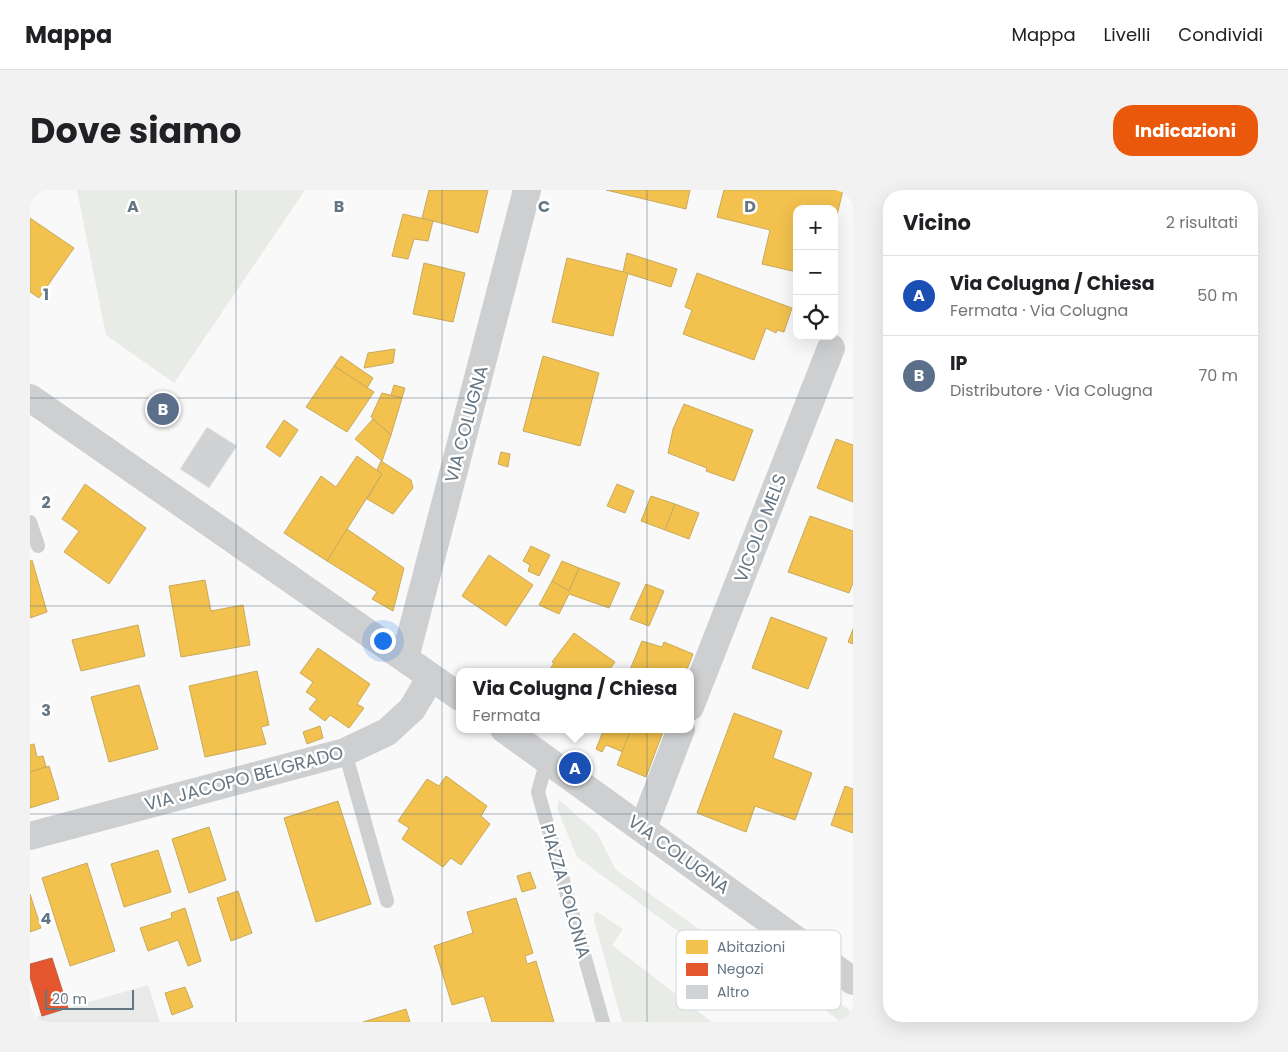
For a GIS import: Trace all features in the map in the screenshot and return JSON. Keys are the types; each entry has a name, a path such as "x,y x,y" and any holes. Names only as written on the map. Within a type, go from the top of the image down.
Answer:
{"street":[{"name":"VIA COLUGNA","path":"405,658 527,190"},
{"name":"VICOLO MELS","path":"694,697 831,348"},
{"path":"30,398 456,694"},
{"name":"VIA JACOPO BELGRADO","path":"30,836 345,752 388,732 412,709 431,677"},
{"name":"VIA COLUGNA","path":"510,733 783,930"},
{"path":"643,828 679,733"},
{"name":"VIA COLUGNA","path":"841,972 853,981"}],"lane":[{"path":"30,522 38,546"},
{"path":"345,752 387,901"},
{"name":"PIAZZA POLONIA","path":"547,760 538,792 603,1022"}],"shaded area":[{"path":"77,190 305,190 174,383 106,335"},
{"path":"559,800 597,833 616,870 700,930 676,930 577,857 557,808"},
{"path":"597,912 623,929 612,945 676,994 676,1010 696,1010 712,1022 622,1022 594,920 594,914"},
{"path":"148,985 160,1022 30,1022 30,1019"},
{"path":"841,1004 853,1013 853,1022 841,1022 825,1010 841,1010"}],"building: Abitazioni":[{"path":"429,190 488,190 478,233 422,218"},
{"path":"606,190 690,190 686,209"},
{"path":"724,190 843,190 838,211 838,205 793,205 793,271 762,264 770,230 717,217"},
{"path":"403,214 433,221 428,241 414,239 408,259 392,256"},
{"path":"30,218 74,248 39,298 30,292"},
{"path":"627,253 677,269 671,287 623,272"},
{"path":"567,258 628,273 613,336 552,322"},
{"path":"424,263 465,273 453,322 413,314"},
{"path":"697,273 792,308 784,332 777,330 776,333 766,328 754,360 683,334 692,310 685,307"},
{"path":"395,349 393,363 364,368 368,353"},
{"path":"341,356 373,378 367,388 334,366"},
{"path":"543,356 599,373 580,446 523,431"},
{"path":"334,366 374,392 347,432 306,407"},
{"path":"394,385 405,388 402,398 391,395"},
{"path":"382,393 402,398 391,435 371,417"},
{"path":"684,404 753,430 734,481 706,471 707,468 668,453 673,429"},
{"path":"373,419 391,435 382,461 355,439"},
{"path":"284,420 298,430 280,457 266,447"},
{"path":"836,439 853,445 853,502 817,488"},
{"path":"501,452 510,454 508,467 498,464"},
{"path":"357,456 382,474 327,561 284,533 321,476 336,487"},
{"path":"381,461 411,480 413,488 393,514 367,499 382,474 377,470"},
{"path":"85,484 146,528 109,584 64,552 79,531 62,519"},
{"path":"617,484 634,491 625,513 607,506"},
{"path":"651,496 675,504 665,530 641,521"},
{"path":"675,504 699,513 689,539 665,530"},
{"path":"810,516 853,531 853,583 849,593 788,572"},
{"path":"347,529 404,568 393,611 372,599 377,592 327,561"},
{"path":"531,546 550,555 539,576 528,571 530,565 523,561"},
{"path":"489,555 533,585 506,626 462,596"},
{"path":"32,560 47,612 30,618 30,561"},
{"path":"562,561 579,568 569,591 552,581"},
{"path":"579,568 620,583 609,608 569,594 559,614 539,605 552,581 569,591"},
{"path":"205,580 211,611 243,605 250,645 181,657 169,586"},
{"path":"646,584 664,591 649,626 630,619"},
{"path":"771,617 827,638 808,689 752,668"},
{"path":"138,625 145,656 81,671 72,640"},
{"path":"853,629 853,644 848,642"},
{"path":"574,633 615,662 611,668 551,668 554,663 552,662"},
{"path":"642,641 662,647 664,642 693,654 688,668 631,668"},
{"path":"318,648 370,684 357,704 364,708 349,728 330,715 325,721 309,709 317,699 306,692 313,682 300,673"},
{"path":"257,671 269,725 261,727 266,744 205,757 189,686"},
{"path":"139,685 158,749 109,762 91,697"},
{"path":"734,713 782,731 773,758 812,773 795,820 755,806 746,832 697,813"},
{"path":"320,726 323,738 307,744 303,732"},
{"path":"602,733 630,733 623,752 606,745 602,752 596,749"},
{"path":"629,733 662,733 646,777 617,765"},
{"path":"34,744 37,757 43,756 46,767 30,772 30,745"},
{"path":"49,766 59,799 30,808 30,772"},
{"path":"446,776 487,806 481,816 490,824 461,865 451,858 443,867 402,839 409,828 398,821 427,779 439,786"},
{"path":"845,786 853,789 853,833 831,825"},
{"path":"338,801 371,904 316,922 284,818"},
{"path":"209,827 226,880 189,893 172,839"},
{"path":"158,850 171,892 124,907 111,864"},
{"path":"87,863 115,951 70,966 42,878"},
{"path":"530,872 536,888 522,892 517,876"},
{"path":"238,891 252,933 231,941 217,898"},
{"path":"30,894 41,928 30,932"},
{"path":"516,898 533,953 525,956 527,964 536,961 554,1022 492,1022 484,996 452,1005 434,946 473,933 467,912"},
{"path":"185,908 201,961 188,966 178,940 148,951 140,928 172,918 171,913"},
{"path":"185,987 193,1007 172,1015 165,993"},
{"path":"406,1009 410,1022 363,1022"}],"building: Negozi":[{"path":"52,958 68,1008 42,1016 30,977 30,964"}],"building: Altro":[{"path":"207,427 237,446 209,488 180,469"}],"place":[{"name":"IP","path":"163,409"},
{"name":"Via Colugna / Chiesa","path":"575,768"}]}
